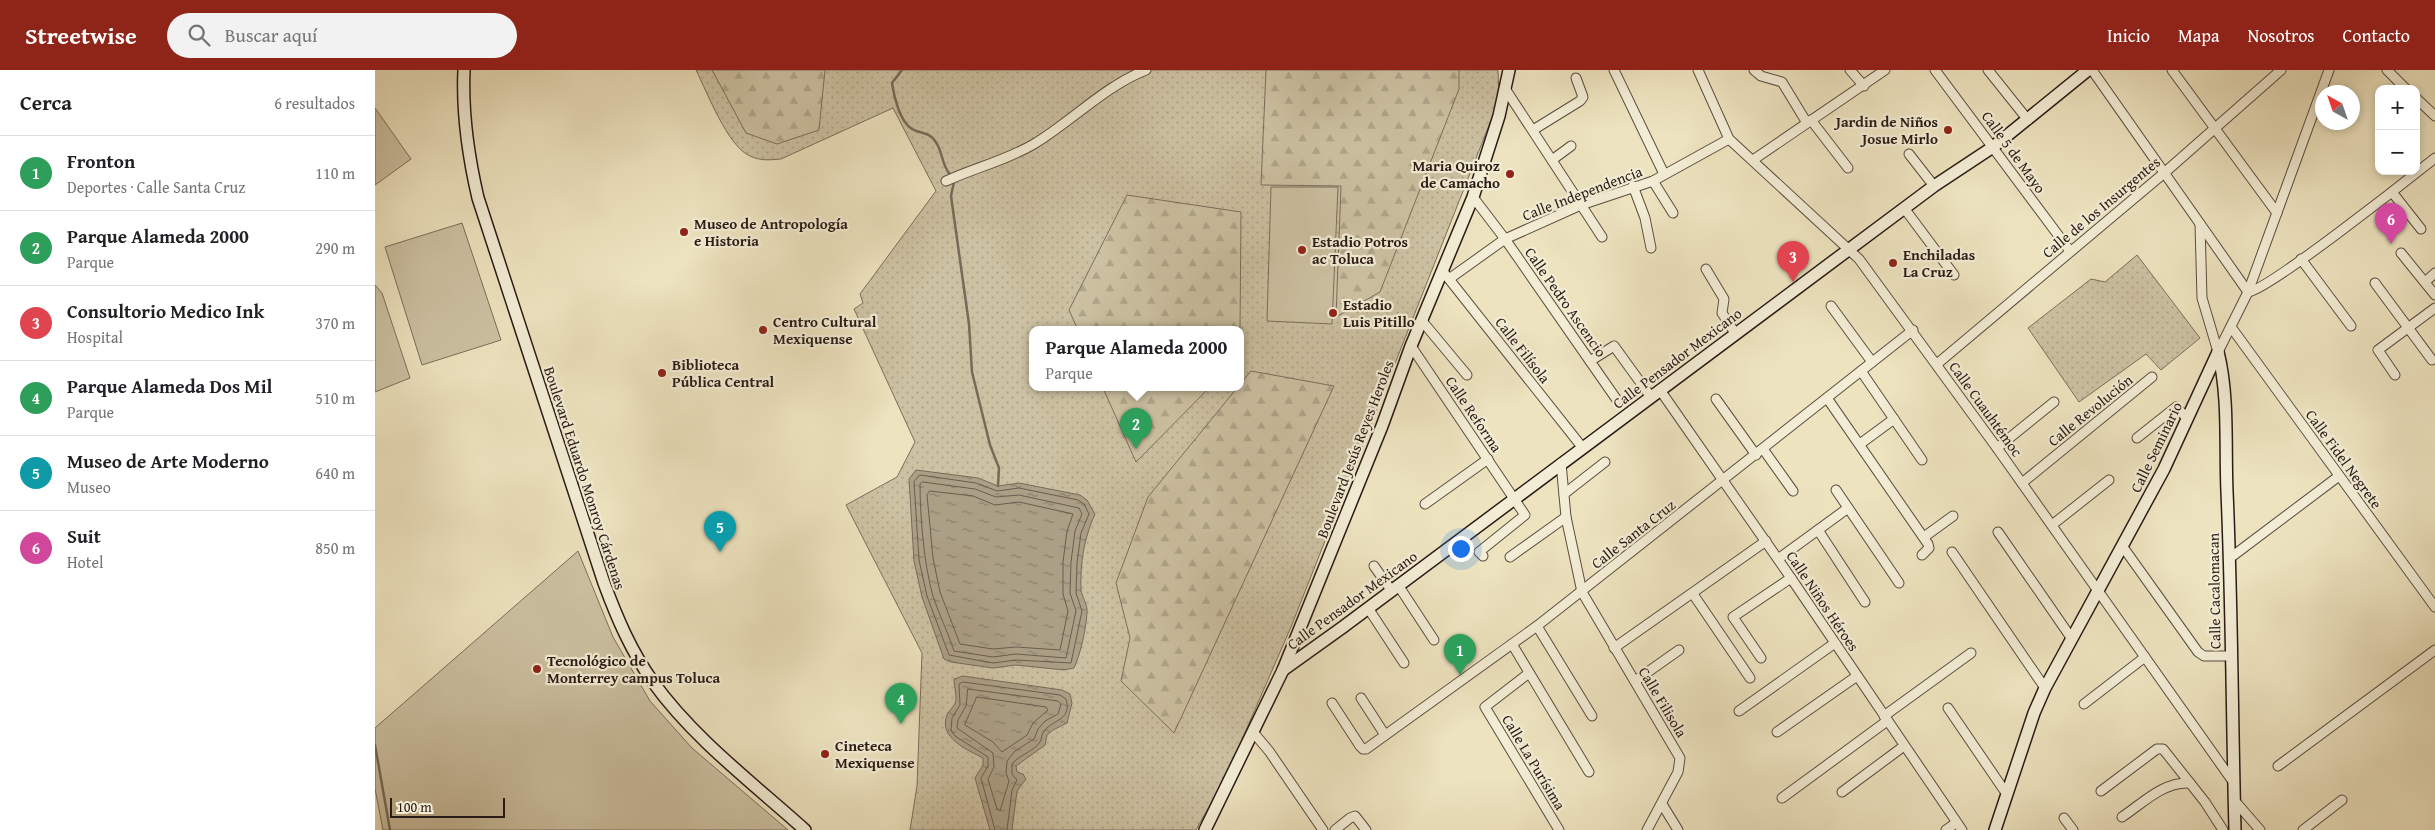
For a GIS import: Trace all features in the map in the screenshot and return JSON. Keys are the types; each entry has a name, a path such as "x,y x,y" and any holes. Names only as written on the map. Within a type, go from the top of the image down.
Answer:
{"main road":[{"name":"Boulevard Eduardo Monroy Cárdenas","path":"465,70 464,122 468,156 478,198 603,583 625,637 653,682 677,712 697,733 805,830"},
{"name":"Boulevard Jesús Reyes Heroles","path":"1205,830 1283,670 1382,426 1421,321 1445,274 1473,197 1506,90 1509,70"},
{"name":"Calle Pensador Mexicano","path":"1283,670 1848,249 1934,186 1993,147 2090,70"},
{"name":"Calle Seminario","path":"1995,830 2045,688 2164,469 2218,352"},
{"name":"Calle Cacalomacan","path":"2218,352 2223,385 2230,558 2230,656 2235,830"}],"street":[{"path":"946,181 1033,145 1073,119 1126,78 1146,70"},
{"path":"1614,70 1664,174"},
{"name":"Calle Cuauhtémoc","path":"1698,70 1729,139 1859,259 1913,330 2234,783"},
{"path":"1754,70 1761,76 1783,83 1809,122 1848,168"},
{"path":"1850,70 1863,86"},
{"path":"1753,160 1885,70"},
{"name":"Calle 5 de Mayo","path":"1935,70 2069,251"},
{"path":"1988,70 2028,120"},
{"path":"2090,70 2248,292 2258,289 2301,259 2435,158"},
{"path":"2172,70 2277,213"},
{"name":"Calle de los Insurgentes","path":"1937,364 2069,251 2163,174 2215,128 2271,73 2281,70"},
{"name":"Calle Seminario","path":"2218,352 2248,292 2329,70"},
{"path":"2387,70 2402,85"},
{"path":"1533,130 1582,99 1576,78"},
{"path":"1506,90 1601,237"},
{"path":"2420,102 2435,116"},
{"name":"Calle Independencia","path":"1445,274 1505,239 1581,205 1653,180 1729,139"},
{"path":"1552,160 1571,146"},
{"path":"1909,154 1934,186"},
{"path":"1653,180 1673,213"},
{"path":"1633,186 1645,218 1651,248"},
{"path":"2392,192 2421,229"},
{"name":"Calle Pedro Ascencio","path":"1473,197 1505,239 1617,400"},
{"path":"1905,208 1954,275"},
{"path":"2199,223 2203,298 2218,352"},
{"path":"2401,253 2435,295"},
{"path":"2301,259 2351,326"},
{"path":"1706,269 1724,300 1723,313 1735,333"},
{"path":"2425,282 2435,273"},
{"name":"Calle Filísola","path":"1445,274 1582,447"},
{"path":"2375,283 2432,360"},
{"path":"1831,306 1872,362"},
{"path":"2395,374 2378,350 2435,308"},
{"path":"1421,321 1467,375"},
{"name":"Calle Fidel Negrete","path":"2231,327 2435,607"},
{"name":"Calle Santa Cruz","path":"1332,704 1363,749 1385,735 1582,592 1913,330"},
{"name":"Calle Reforma","path":"1411,346 1525,515 1481,554"},
{"name":"Calle Niños Héroes","path":"1589,361 1614,346 1655,393 1779,559 1959,826"},
{"path":"1861,371 1922,460"},
{"name":"Calle Revolución","path":"2022,483 2152,377"},
{"path":"1716,398 1793,491"},
{"path":"1827,398 1924,537 1929,547 1922,555"},
{"path":"1997,448 2054,402"},
{"path":"2137,438 2176,407 2187,418"},
{"path":"1860,444 1894,419"},
{"path":"1425,504 1488,459"},
{"path":"1564,494 1605,462"},
{"name":"Calle Filisola","path":"1561,463 1566,517 1582,592 1680,758 1678,772 1647,830"},
{"path":"2230,558 2339,476"},
{"path":"2052,525 2109,480"},
{"path":"1836,490 1899,583"},
{"path":"1779,559 1848,508"},
{"path":"1924,537 1953,516"},
{"path":"1511,558 1566,517"},
{"path":"1818,530 1865,602"},
{"path":"1998,532 2072,639"},
{"path":"1614,648 1766,541"},
{"path":"2123,547 2198,652 2204,656 2230,656"},
{"path":"1952,552 2045,688"},
{"path":"1374,566 1394,588 1434,640"},
{"path":"1761,658 1733,617 1791,578"},
{"path":"1693,594 1750,678"},
{"path":"1368,608 1404,663"},
{"path":"1537,626 1592,716"},
{"path":"1739,712 1835,643"},
{"path":"1512,644 1589,772"},
{"path":"1635,681 1679,650"},
{"path":"2278,766 2435,650"},
{"path":"1782,798 1971,653"},
{"path":"2084,704 2145,657"},
{"name":"Calle La Purísima","path":"1529,673 1485,707 1559,830"},
{"path":"1777,732 1857,676"},
{"path":"1361,698 1385,735"},
{"path":"1948,708 2007,793"},
{"path":"1253,732 1269,751 1323,830"},
{"path":"1842,792 1904,746"},
{"path":"2101,791 2160,748 2165,751 2190,783 2223,830"},
{"path":"2122,817 2169,785 2178,782 2190,783"},
{"path":"2234,800 2260,830"},
{"path":"2303,830 2342,800"},
{"path":"1662,804 1678,830"},
{"path":"1335,830 1355,816 1366,830"},
{"path":"2064,818 2073,830"},
{"path":"1946,830 1959,826"}],"green space":[{"path":"696,70 1498,70 1499,100 1291,627 1226,776 1196,830 910,830 917,786 922,653 846,505 897,477 915,442 854,309 863,303 860,294 936,191 893,108 781,159 769,160 754,158 742,151 726,131"},
{"path":"712,70 825,70 819,130 777,144 746,133"},
{"path":"1266,70 1459,70 1459,89 1380,292 1336,317 1341,186 1261,185"},
{"path":"375,108 411,159 375,185"},
{"name":"Estadio Potros ac Toluca","path":"1271,187 1338,187 1332,324 1267,321"},
{"path":"1127,195 1241,212 1240,326 1076,326 1069,310"},
{"path":"462,223 501,340 422,365 385,247"},
{"path":"2137,255 2200,338 2161,370 2146,354 2079,402 2028,328 2091,279 2105,282"},
{"path":"375,285 382,293 410,378 375,392"},
{"path":"1251,371 1334,386 1174,733 1121,681 1130,638 1116,583 1148,497 1235,391 1244,391 1244,379"},
{"path":"1104,391 1206,391 1136,462"},
{"name":"Tecnológico de Monterrey campus Toluca","path":"578,551 613,637 650,701 692,748 788,830 383,830 375,789 375,728"}],"water":[{"path":"916,470 978,478 998,486 1019,483 1080,495 1087,500 1095,514 1085,541 1082,560 1081,590 1087,607 1086,626 1074,668 1064,670 1016,665 993,668 951,662 944,659 922,597 914,561 909,479"},
{"path":"963,676 1062,690 1070,694 1072,703 1067,723 1047,735 1045,745 1016,766 1017,772 1023,774 1026,779 1017,791 1012,830 990,830 975,778 983,765 983,758 956,742 950,737 947,730 945,723 947,715 956,701 954,679"}],"waterway":[{"path":"902,70 892,83 901,115 912,129 933,138 938,145 949,173"},
{"path":"954,182 951,196 969,324 972,372 990,445 999,468 998,486"},
{"path":"375,745 390,830"}],"place":[{"name":"Jardin de Niños Josue Mirlo","path":"1948,130"},
{"name":"Maria Quiroz de Camacho","path":"1510,174"},
{"name":"Museo de Antropología e Historia","path":"684,232"},
{"name":"Suit","path":"2391,244"},
{"name":"Estadio Potros ac Toluca","path":"1302,250"},
{"name":"Enchiladas La Cruz","path":"1893,263"},
{"name":"Consultorio Medico Ink","path":"1793,282"},
{"name":"Estadio Luis Pitillo","path":"1333,313"},
{"name":"Centro Cultural Mexiquense","path":"763,330"},
{"name":"Biblioteca Pública Central","path":"662,373"},
{"name":"Parque Alameda 2000","path":"1136,449"},
{"name":"Museo de Arte Moderno","path":"720,552"},
{"name":"Tecnológico de Monterrey campus Toluca","path":"537,669"},
{"name":"Fronton","path":"1460,675"},
{"name":"Parque Alameda Dos Mil","path":"901,724"},
{"name":"Cineteca Mexiquense","path":"825,754"}]}
